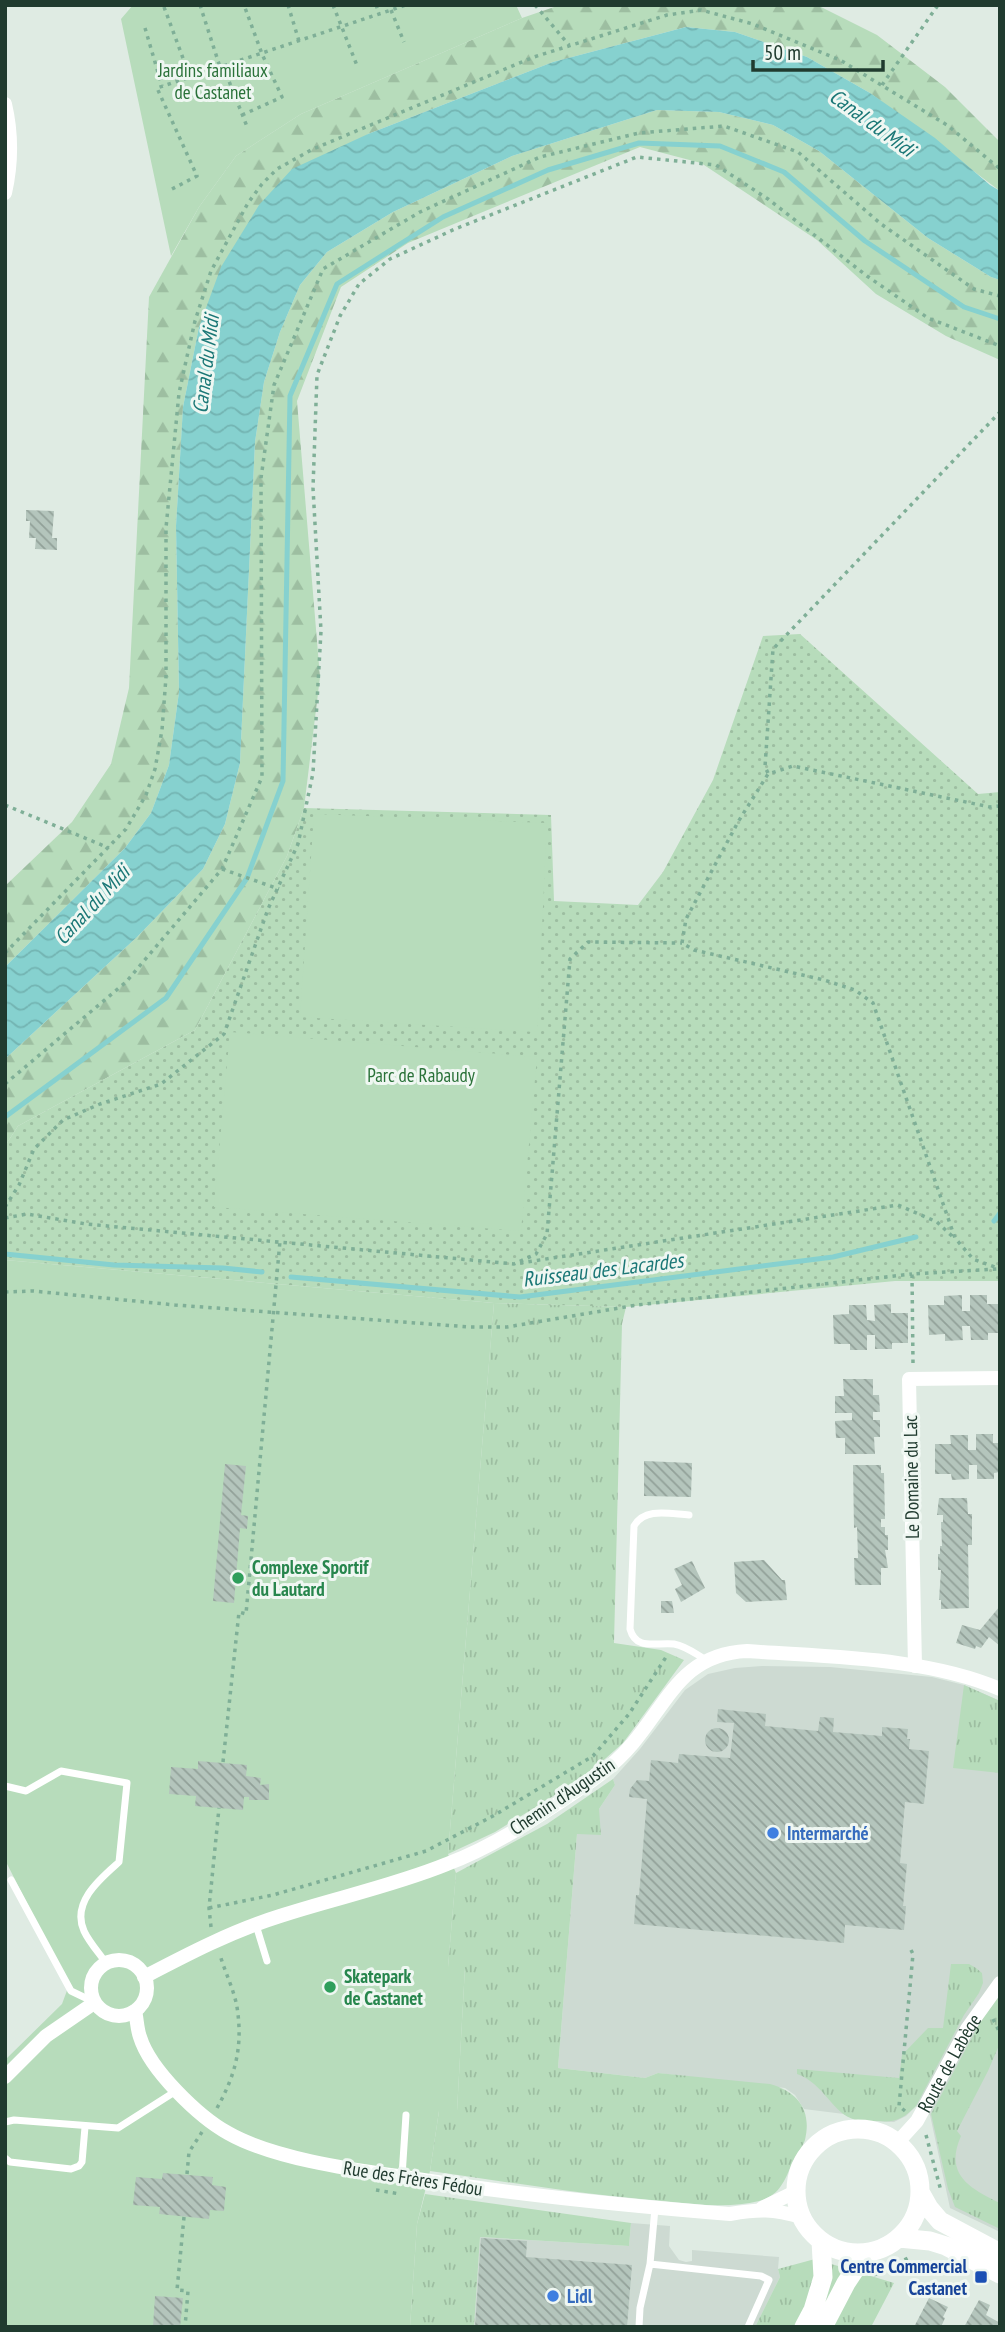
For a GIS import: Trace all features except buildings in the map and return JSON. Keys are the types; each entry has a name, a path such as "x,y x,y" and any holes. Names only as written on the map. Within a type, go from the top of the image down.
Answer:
{"street":[{"path":"5,104 11,130 10,171 5,193"},
{"path":"913,1379 1000,1378"},
{"name":"Le Domaine du Lac","path":"913,1379 909,1379 915,1666"},
{"name":"Chemin d'Augustin","path":"144,1977 215,1940 256,1924 439,1867 505,1835 606,1770 634,1742 680,1681 706,1660 720,1654 747,1651 915,1666 954,1672 1000,1689"},
{"path":"117,1960 128,1962 138,1968 144,1977 144,2001 135,2011 113,2016 94,2003 92,1980 97,1970 106,1963 117,1960"},
{"name":"Route de Labège","path":"897,2143 917,2121 967,2029 1000,1983"},
{"path":"5,2077 47,2036 94,2003"},
{"name":"Rue des Frères Fédou","path":"135,2011 140,2039 156,2066 177,2091 228,2133 265,2149 355,2170 486,2190 730,2214 760,2209 776,2210 802,2217"},
{"path":"860,2129 880,2133 897,2143 910,2157 918,2174 920,2192 918,2209 911,2225 899,2238 887,2246 866,2253 846,2253 821,2241 807,2228 795,2192 798,2172 807,2154 822,2140 840,2132 860,2129"},
{"name":"Rue des Frères Fédou","path":"760,2209 795,2192"},
{"path":"920,2192 940,2221 1000,2253"},
{"path":"899,2238 930,2241 946,2246 1000,2274"},
{"path":"804,2327 813,2310 823,2277 821,2241"},
{"path":"823,2327 851,2274 866,2253"}],"lane":[{"path":"690,1515 648,1514 638,1519 632,1533 631,1634 640,1643 675,1644 706,1660"},
{"path":"5,1786 26,1791 61,1771 127,1783 119,1862 92,1887 82,1909 83,1929 106,1963"},
{"path":"11,1880 71,1992 94,2003"},
{"path":"256,1924 267,1961"},
{"path":"5,2122 14,2120 118,2128 177,2091"},
{"path":"402,2177 406,2115"},
{"path":"5,2158 10,2162 71,2169 79,2166 82,2162 85,2127"},
{"path":"639,2327 640,2308 650,2264 655,2208"},
{"path":"650,2264 761,2276 769,2280 748,2327"}],"path":[{"path":"200,5 221,67 248,129"},
{"path":"242,115 282,97 244,5"},
{"path":"288,5 299,41"},
{"path":"333,5 358,68"},
{"path":"376,5 379,14"},
{"path":"172,189 197,176 157,88 406,5"},
{"path":"534,5 569,45"},
{"path":"882,85 938,5"},
{"path":"164,6 190,77"},
{"path":"391,10 404,42"},
{"path":"5,953 109,848 136,814 146,795 159,749 166,677 166,528 179,393 202,295 211,271 238,219 268,177 313,149 534,57 667,15 691,11 709,11 799,41 840,60 947,125 1000,169"},
{"path":"145,28 162,86"},
{"path":"5,1084 126,982 222,869 262,777 261,478 274,385 323,269 420,212 540,157 639,133 724,126 798,152 881,224 974,289 1000,296"},
{"path":"5,1207 19,1185 34,1149 63,1120 100,1104 161,1084 224,1034 268,909 299,844 313,773 321,631 313,488 317,375 340,316 359,284 390,259 455,229 637,157 716,164 768,199 867,276 928,318 1000,346"},
{"path":"768,774 765,767 773,649 1000,412"},
{"path":"682,943 687,919 738,822 768,774 793,766 872,780 990,807 1000,806"},
{"path":"5,805 109,848"},
{"path":"222,869 279,889"},
{"path":"514,1264 537,1254 547,1234 570,959 588,942 682,943 694,950 824,980 855,990 873,1003 954,1238"},
{"path":"5,1218 27,1214 86,1224 514,1264 898,1205 937,1222 973,1259 999,1269"},
{"path":"223,1762 239,1612 246,1614 280,1241"},
{"path":"5,1293 33,1291 175,1305 470,1327 507,1327 637,1304 912,1274 999,1269"},
{"path":"912,1274 913,1379"},
{"name":"Chemin d'Augustin","path":"209,1908 273,1895 426,1851 541,1789 593,1756 629,1714 675,1644"},
{"path":"187,2174 189,2152 210,2120 235,2071 239,2052 237,2005 209,1919 219,1808"},
{"path":"909,1945 913,1954 899,2106 917,2121 927,2136 943,2201"},
{"path":"184,2217 177,2290 188,2291 185,2327"},
{"path":"866,2280 915,2254"}],"shaded area":[{"path":"762,1666 830,1667 932,1677 964,1685 1000,1701 1000,2232 950,2208 930,2115 916,2106 906,2116 894,2122 855,2120 844,2114 804,2109 795,2095 785,2088 658,2073 645,2078 558,2068 577,1834 599,1823 599,1809 615,1785 613,1779 640,1749 685,1690 708,1674"},
{"path":"631,2223 670,2226 669,2246 679,2260 686,2262 692,2261 692,2250 779,2257 780,2277 755,2327 474,2327 480,2237 629,2246"}],"green space":[{"name":"Jardins familiaux de Castanet","path":"133,5 516,5 522,18 301,114 236,156 199,207 171,256 121,19"},
{"path":"560,5 817,5 877,35 945,87 1000,142 1000,191 870,93 807,57 735,32 686,27 553,62 368,134 199,327 183,407 176,526 179,692 169,765 151,813 125,848 5,967 5,886 72,822 111,764 129,688 149,297 199,207 236,156 301,114 522,18"},
{"path":"657,110 719,112 773,125 819,151 928,238 1000,280 1000,360 946,336 876,294 817,240 701,163 640,147 408,243 341,287 297,401 320,677 304,808 287,856 195,1030 18,1126 5,1146 5,1059 137,937 203,869 225,824 240,763 255,442 264,382 280,332 300,285 327,252 393,212 512,156"},
{"name":"Parc de Rabaudy","path":"800,634 978,794 1000,792 1000,1281 895,1281 626,1307 494,1303 5,1260 5,1146 18,1126 195,1030 287,856 304,808 551,815 554,901 638,905 663,872 713,780 763,636"},
{"path":"314,814 547,823 537,1032 300,1017"},
{"path":"230,1032 537,1057 521,1231 214,1207"},
{"name":"Complexe Sportif du Lautard","path":"5,1260 494,1303 448,1854 456,1873 448,1967 465,1967 457,2111 439,2111 430,2171 417,2224 410,2327 5,2327 5,2060 62,2004 69,1985 5,1860"},
{"path":"494,1303 626,1307 622,1324 614,1643 661,1650 684,1660 623,1743 597,1766 495,1832 448,1854"},
{"path":"964,1685 1000,1701 1000,1773 953,1768"},
{"path":"613,1779 615,1785 599,1809 601,1835 577,1834 558,2068 645,2078 658,2073 770,2084 788,2092 801,2104 804,2111 807,2129 805,2140 780,2187 766,2199 735,2205 699,2204 576,2192 430,2171 439,2111 457,2111 465,1967 448,1967 456,1873 547,1824"},
{"path":"951,1964 969,1964 976,1968 982,1973 983,1983 916,2106 908,2114 890,2121 856,2120 841,2112 815,2085 797,2074 797,2069 899,2078 902,2055 928,2028 943,2028"},
{"path":"1000,1993 1000,2043 957,2131 961,2136 956,2160 962,2178 978,2192 1000,2203 1000,2229 955,2207 948,2189 931,2114 982,2019"},
{"path":"425,2194 631,2223 629,2246 480,2237 474,2327 410,2327 417,2224"},
{"path":"815,2259 894,2283 871,2327 755,2327 780,2277 778,2269"}],"water":[{"name":"Canal du Midi","path":"686,27 735,32 807,57 870,93 935,138 1000,191 1000,280 928,238 819,151 773,125 719,112 657,110 512,156 393,212 327,252 300,285 280,332 264,382 255,442 240,763 225,824 203,869 137,937 5,1059 5,967 125,848 151,813 169,765 179,692 176,526 183,407 199,327 221,267 259,205 292,169 368,134 553,62"}],"waterway":[{"path":"5,1117 166,998 247,878 283,781 290,396 337,284 443,217 548,170 639,143 720,146 784,172 865,241 964,307 1000,319"},
{"name":"Ruisseau des Lacardes","path":"994,1221 1000,1213"},
{"name":"Ruisseau des Lacardes","path":"291,1277 520,1297 833,1257 916,1237"},
{"name":"Ruisseau des Lacardes","path":"5,1254 114,1265 223,1268 262,1272"}],"place":[{"name":"Complexe Sportif du Lautard","path":"238,1578"},
{"name":"Intermarché","path":"773,1833"},
{"name":"Skatepark de Castanet","path":"330,1987"},
{"name":"Centre Commercial Castanet","path":"981,2277"},
{"name":"Lidl","path":"553,2296"}]}
